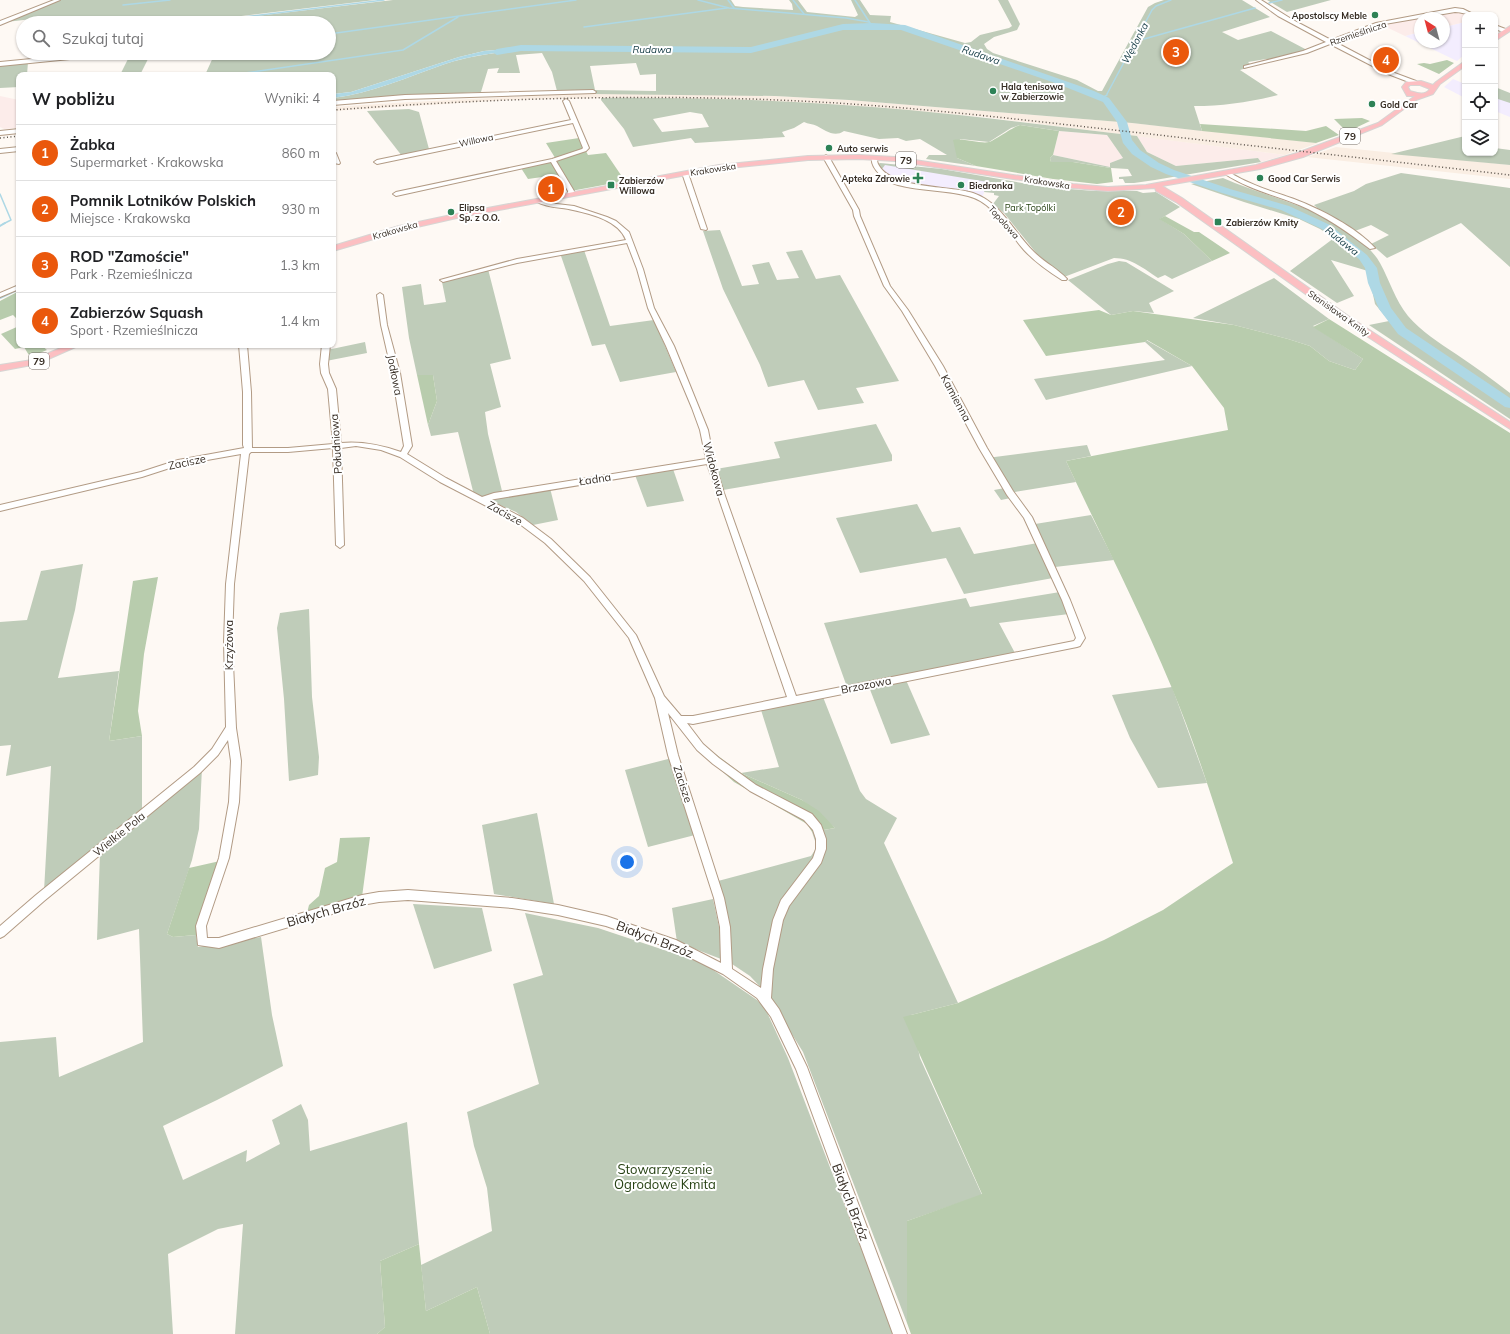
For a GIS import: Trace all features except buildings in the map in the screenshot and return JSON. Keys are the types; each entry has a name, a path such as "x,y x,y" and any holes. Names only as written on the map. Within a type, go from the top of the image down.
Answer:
{"main road":[{"path":"1498,37 1508,30"},
{"path":"1418,83 1434,89 1445,78 1462,65"},
{"path":"1406,88 1418,83 1430,83 1445,78"},
{"path":"1406,88 1422,96"},
{"path":"1402,108 1409,96 1406,88"},
{"name":"Krakowska","path":"336,247 420,223 685,173 752,163 826,157 874,158 929,163 1067,185 1099,188 1136,188 1263,166 1296,156 1380,124 1422,96 1432,93 1434,89"},
{"name":"Stanisława Kmity","path":"1158,184 1162,191 1172,195 1345,318 1510,426"},
{"name":"79","path":"0,368 34,362 69,348"}],"street":[{"path":"18,16 58,0"},
{"path":"1258,0 1286,18 1330,42 1394,75 1418,83"},
{"name":"Rzemieślnicza","path":"1246,67 1291,57 1378,24 1455,10 1465,12"},
{"path":"0,23 16,17"},
{"path":"1498,28 1508,30"},
{"path":"0,64 40,60"},
{"path":"1394,75 1406,88"},
{"path":"336,103 405,97 593,92"},
{"path":"396,194 553,160 585,149 566,101"},
{"name":"Willowa","path":"377,162 575,121"},
{"path":"0,133 16,131"},
{"path":"0,151 16,149"},
{"name":"Kamienna","path":"826,157 856,210 857,216 887,286 905,310 939,366 983,448 1008,490 1028,518 1066,600 1081,638 1080,641"},
{"name":"Topolowa","path":"874,158 874,164 886,176 899,183 969,194 979,198 997,213 1042,263 1064,280"},
{"path":"336,159 338,163"},
{"path":"553,160 571,194"},
{"path":"685,173 704,229"},
{"path":"1227,173 1242,184 1301,204 1319,212 1337,222 1372,248"},
{"name":"Widokowa","path":"539,201 547,205 574,208 605,218 622,228 630,241 644,282 650,308 670,346 704,430 710,461 720,493 793,700"},
{"path":"443,280 517,261 630,241"},
{"path":"0,295 16,288"},
{"name":"Jodłowa","path":"380,295 384,325 396,373 408,446 403,455"},
{"name":"Krzyżowa","path":"202,942 200,926 224,858 230,830 236,761 231,728 228,642 230,584 244,457 245,453 249,450 247,445 247,392 243,348"},
{"name":"Południowa","path":"326,348 324,364 325,373 332,388 337,446 340,545"},
{"name":"Zacisze","path":"0,508 142,474 178,463 249,450 288,450 356,444 382,448 403,455 443,480 520,520 548,541 587,579 609,604 633,637 660,698 674,755 719,898 724,927 727,971"},
{"name":"Ładna","path":"481,500 494,496 556,485 710,461"},
{"name":"Brzozowa","path":"679,719 693,720 1077,644 1080,641"},
{"path":"660,698 679,719 700,747 716,762 753,788 808,817 817,828 821,839 821,849 817,860 785,903 778,920 768,969 765,999"},
{"name":"Wielkie Pola","path":"0,933 40,898 197,770 215,752 231,728"},
{"name":"Białych Brzóz","path":"202,942 219,943 362,900 379,897 408,896 512,903 558,910 606,921 676,945 727,971 756,990 765,999 775,1013 801,1067 900,1334"}],"shaded area":[{"path":"1457,11 1462,13 1462,23 1450,26 1450,12"},
{"path":"1414,19 1414,34 1405,36 1382,25"},
{"path":"1462,23 1462,57 1457,61 1430,48 1450,48 1450,26"},
{"path":"1414,34 1414,40 1405,36"},
{"path":"1453,79 1462,83 1462,96 1444,87"},
{"path":"570,94 775,96 849,100 1132,123 1318,143 1285,155 984,117 840,105 721,100 606,98 508,100 336,111 336,107"},
{"path":"0,96 16,99 16,128 4,129 0,127"},
{"path":"1498,97 1510,102 1510,117 1498,112"},
{"path":"1059,131 1107,135 1123,158 1110,163 1110,167 1053,155"},
{"path":"1137,136 1285,155 1261,162 1258,158 1176,166 1147,152"},
{"path":"1336,147 1510,165 1510,179 1307,157"},
{"path":"878,164 939,169 939,171 989,179 982,198 972,193 947,188 904,183 888,175 880,168"}],"green space":[{"path":"60,0 375,0 241,16 21,16"},
{"path":"393,0 731,0 735,6 793,10 792,4 789,0 798,0 807,12 855,17 858,15 851,0 860,0 870,15 891,16 890,22 965,43 971,42 980,35 1012,26 998,0 1008,0 1020,24 1017,30 994,37 984,44 987,49 993,53 1077,80 1098,91 1102,91 1148,7 1164,0 1242,0 1270,17 1222,32 1238,40 1271,31 1307,50 1268,60 1248,62 1250,64 1245,66 1247,68 1240,70 1278,95 1236,103 1194,106 1202,131 1132,123 849,100 775,96 594,94 595,90 557,91 552,72 542,53 516,55 520,73 497,73 499,68 488,69 481,92 336,102 336,98 390,84 454,61 481,55 517,50 517,48 484,51 459,57 351,92 336,94 336,72 206,72 212,60 336,60 336,16 256,16","holes":["636,63 640,75 656,74 656,91 595,90 590,66"]},
{"path":"1267,0 1331,0 1287,12"},
{"path":"16,18 16,21 6,22"},
{"path":"128,60 148,60 142,72 122,72"},
{"path":"1447,60 1454,63 1439,74 1417,64 1430,64"},
{"path":"28,62 27,72 16,72 16,87 0,88 0,64"},
{"path":"1498,88 1510,93 1510,103 1498,99"},
{"path":"601,98 717,99 832,104 909,110 1137,136 1147,152 1176,166 1258,158 1261,162 1155,180 1125,183 1123,179 1119,179 1119,177 1132,176 1128,169 1111,168 1073,162 1051,162 1050,158 1053,155 1110,167 1110,163 1123,158 1107,135 1059,131 1020,125 1011,128 989,142 960,139 957,158 976,166 926,159 929,155 947,155 920,139 906,141 898,138 879,139 844,131 833,134 815,125 804,122 794,128 782,132 785,137 695,143 691,138 633,147 624,129","holes":["690,112 702,114 709,127 662,132 653,119"]},
{"path":"409,109 419,112 429,149 402,156 367,111"},
{"path":"1362,118 1370,121 1347,132 1334,119"},
{"path":"1200,124 1306,131 1326,126 1339,135 1316,143 1202,131"},
{"path":"1020,125 1059,131 1053,155 1050,158 1051,162 1073,162 1111,168 1113,182 1097,184 1053,179 976,166 957,158 953,140 989,142"},
{"path":"1462,137 1462,156 1498,156 1498,148 1510,150 1510,165 1391,154"},
{"path":"579,138 588,155 606,153 625,181 571,191 563,174 528,179 521,168 557,161 546,143"},
{"name":"Park Topólki","path":"878,164 942,169 1045,187 1094,191 1137,191 1143,193 1156,192 1180,207 1160,219 1184,234 1212,261 1172,279 1165,275 1158,278 1132,262 1120,258 1114,258 1064,277 1037,254 1004,213 993,204 999,196 994,195 994,193 984,192 988,182 885,165 882,169"},
{"path":"1401,173 1510,188 1510,267 1461,223 1387,258 1371,244 1389,235 1371,225 1355,231 1322,212 1314,205 1354,191 1366,184"},
{"path":"1223,178 1324,217 1340,226 1362,242 1378,259 1403,310 1408,316 1430,336 1510,393 1510,419 1369,325 1389,321 1375,304 1368,271 1331,260 1354,296 1337,303 1290,271 1334,238 1320,229 1299,219 1191,184"},
{"path":"1165,216 1194,232 1199,232 1230,253 1212,261 1184,234 1159,219"},
{"path":"720,230 742,286 759,284 752,265 769,262 777,280 799,278 786,252 802,250 816,279 840,275 899,381 856,388 864,403 818,410 804,380 768,387 760,365 723,289 703,231"},
{"path":"584,250 610,326 654,320 676,372 620,382 605,344 592,346 561,256 562,254"},
{"path":"1119,261 1126,262 1174,291 1149,303 1154,313 1133,311 1111,315 1068,280"},
{"path":"488,269 511,359 490,364 501,407 485,412 488,434 502,491 480,497 474,495 458,432 431,436 428,425 437,401 433,375 417,375 409,338 402,287 421,284 424,305 446,302 442,282"},
{"path":"1274,278 1329,319 1313,326 1363,359 1355,370 1329,361 1310,346 1234,325 1193,318"},
{"path":"16,293 16,318 13,315 0,320 0,301"},
{"path":"1099,310 1111,315 1133,311 1234,325 1310,346 1329,361 1355,370 1363,359 1313,327 1329,319 1510,433 1510,1334 911,1334 907,1323 907,1221 982,1194 903,1017 958,1003 1104,940 1163,910 1233,863 1196,751 1159,657 1066,461 1228,430 1224,408 1192,366 1147,340 1145,342 1046,356 1023,320"},
{"path":"16,327 16,348 20,348 15,349 1,334"},
{"path":"1146,340 1192,366 1046,400 1034,379 1165,360 1145,342"},
{"path":"365,342 367,353 326,361 327,350"},
{"path":"25,348 45,348 47,350 30,357"},
{"path":"417,375 433,375 437,401 428,425"},
{"path":"876,424 892,455 892,461 723,490 716,469 780,458 774,442"},
{"path":"1087,445 1091,456 1066,461 1076,482 1008,493 1011,498 1001,500 994,490 1005,488 987,458"},
{"path":"673,469 684,501 647,507 635,475"},
{"path":"550,488 558,520 533,525 516,512 488,500"},
{"path":"917,504 932,532 960,527 974,554 1038,543 1053,578 964,594 946,558 860,573 836,518"},
{"path":"1091,515 1114,560 1055,567 1035,524"},
{"path":"83,564 75,610 58,678 119,671 109,741 142,736 142,811 44,891 51,766 6,776 11,745 0,746 0,622 27,620 41,571"},
{"path":"158,577 144,654 138,711 142,736 109,741 133,581"},
{"path":"1060,592 1069,614 999,623 1015,653 847,687 824,623 966,598 970,607"},
{"path":"309,609 312,697 319,757 318,775 289,781 284,699 277,628 280,613"},
{"path":"906,680 930,735 891,744 869,687"},
{"path":"1172,687 1207,783 1158,788 1130,738 1112,695"},
{"path":"823,697 860,791 866,799 897,818 884,843 958,1003 911,1015 920,1058 982,1195 907,1221 907,1323 803,1052 767,994 750,976 729,962 718,881 811,856 817,847 812,832 835,828 802,800 741,773 779,767 761,710"},
{"path":"702,744 741,773 802,800 819,811 835,828 812,832 807,824 734,782 695,747"},
{"path":"672,758 684,804 695,835 648,847 625,770"},
{"path":"202,768 199,829 192,860 167,934 173,937 196,935 198,947 261,937 272,1015 283,1066 163,1126 183,1180 247,1150 246,1162 280,1144 272,1120 301,1104 308,1120 310,1151 407,1122 419,1244 380,1261 385,1327 377,1334 235,1334 243,1224 218,1229 168,1254 173,1334 0,1334 0,1042 56,1037 59,1077 143,1042 139,929 97,940 100,853"},
{"path":"537,813 554,904 494,894 482,825"},
{"path":"370,837 362,897 307,913 309,905 319,896 325,868 337,862 340,838"},
{"path":"220,861 196,935 173,937 167,934 189,868"},
{"path":"713,899 724,950 721,959 677,942 672,908"},
{"path":"413,904 482,908 492,951 434,969"},
{"name":"Stowarzyszenie Ogrodowe Kmita","path":"525,913 598,928 703,963 757,1000 765,1008 788,1058 894,1334 490,1334 477,1287 426,1311 421,1265 492,1231 487,1188 474,1146 467,1112 539,1084 513,984 543,975"},
{"path":"419,1244 426,1311 477,1287 490,1334 377,1334 385,1327 380,1261"}],"water":[{"path":"517,48 518,50 481,55 454,61 390,84 336,98 336,94 351,92 459,57 484,51"}],"waterway":[{"path":"123,5 170,0"},
{"path":"252,16 384,0"},
{"path":"336,33 576,0"},
{"path":"698,0 729,8 846,18 869,22"},
{"path":"728,0 734,8"},
{"path":"793,0 804,14"},
{"path":"855,0 872,26"},
{"name":"Wędonka","path":"1107,94 1152,10 1156,6 1171,0"},
{"path":"1269,3 1282,0"},
{"path":"584,27 727,8"},
{"path":"1144,39 1255,8"},
{"path":"336,60 403,50 458,17"},
{"name":"Rudawa","path":"497,52 521,48 751,50 843,27 902,27 1061,82 1106,100 1122,122 1127,141 1136,152 1155,165 1170,172 1226,191 1285,208 1326,227 1363,257 1371,268 1374,283 1385,309 1402,331 1510,404"},
{"path":"252,72 334,60"},
{"name":"Wędonka","path":"1102,98 1107,95"},
{"path":"0,194 11,220 5,223"},
{"path":"0,226 5,223"},
{"path":"0,298 16,290"}],"railway":[{"path":"336,110 454,102 637,97 758,99 819,102 985,116 1510,175"},
{"path":"0,138 16,136"}],"place":[{"name":"Apostolscy Meble","path":"1375,15"},
{"name":"ROD \"Zamoście\"","path":"1176,52"},
{"name":"Zabierzów Squash","path":"1386,60"},
{"name":"Hala tenisowa w Zabierzowie","path":"993,91"},
{"name":"Gold Car","path":"1372,104"},
{"name":"Auto serwis","path":"829,148"},
{"name":"Apteka Zdrowie","path":"918,178"},
{"name":"Good Car Serwis","path":"1260,178"},
{"name":"Zabierzów Willowa","path":"611,185"},
{"name":"Biedronka","path":"961,185"},
{"name":"Żabka","path":"551,189"},
{"name":"Elipsa Sp. z O.O.","path":"451,212"},
{"name":"Pomnik Lotników Polskich","path":"1121,212"},
{"name":"Zabierzów Kmity","path":"1218,222"}]}
